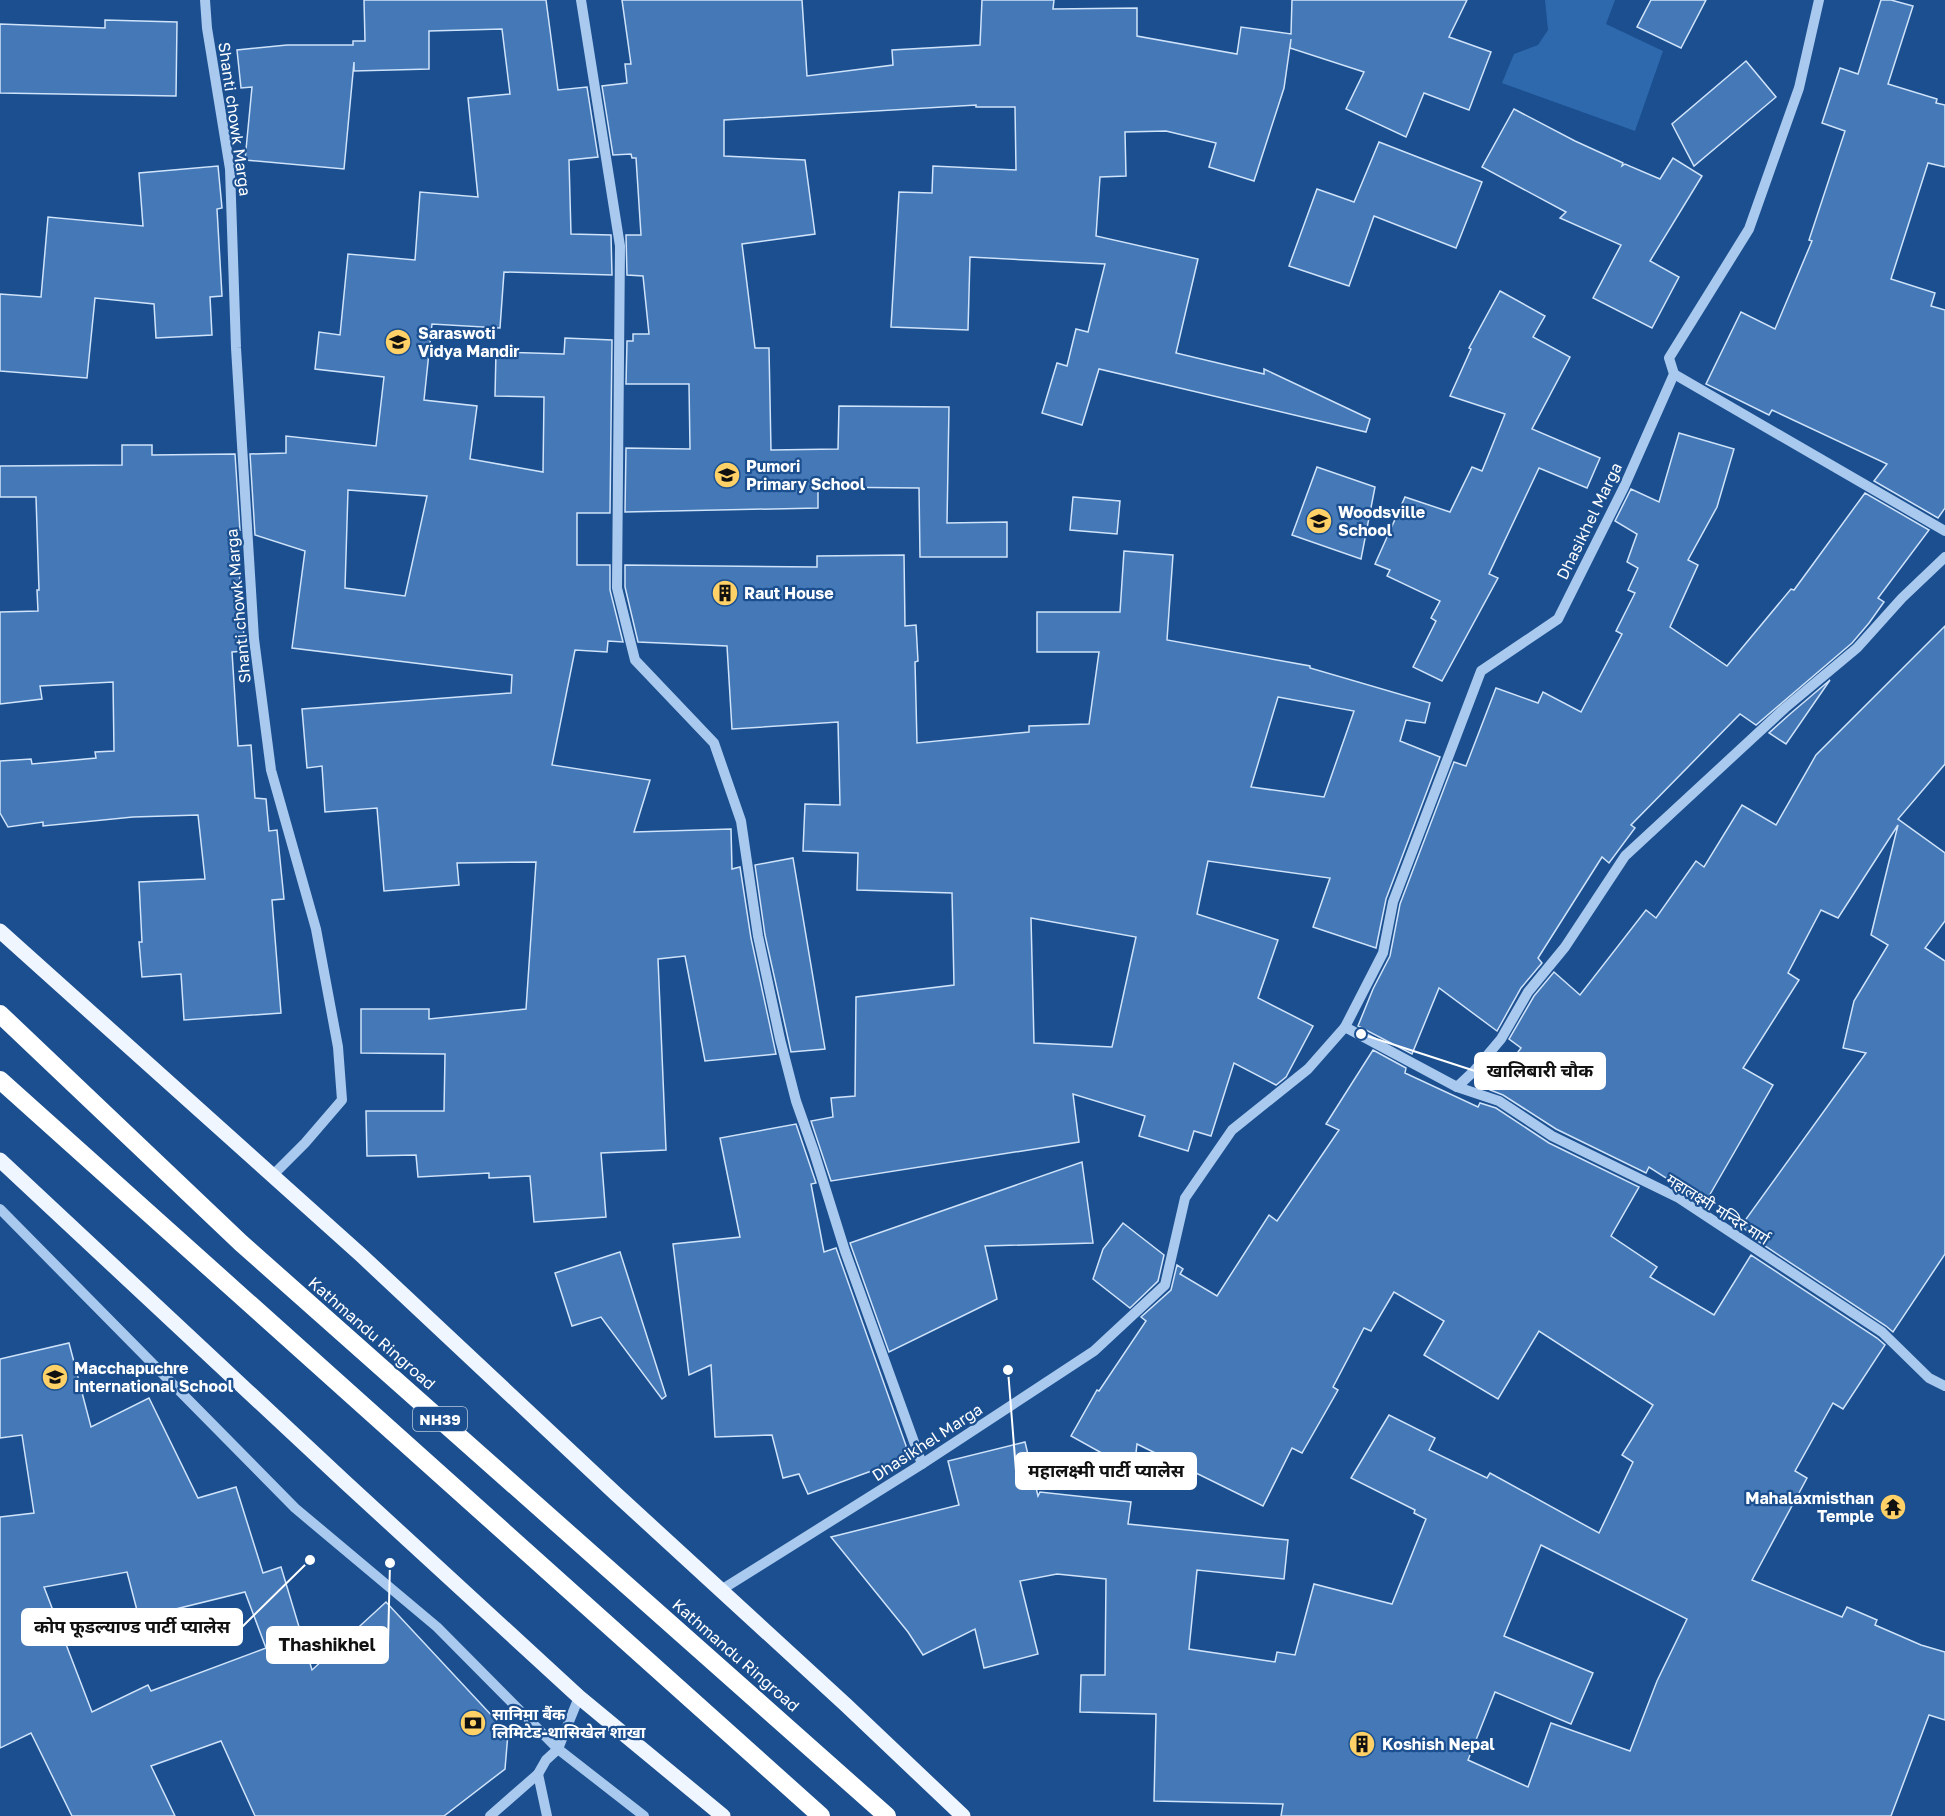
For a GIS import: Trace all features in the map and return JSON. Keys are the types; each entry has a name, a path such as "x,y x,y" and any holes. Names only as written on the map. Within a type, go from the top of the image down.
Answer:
{"highway":[{"name":"Kathmandu Ringroad","path":"0,1014 241,1243 887,1816"},
{"name":"NH39","path":"0,1080 821,1816"}],"main road":[{"path":"0,930 361,1255 963,1816"},
{"path":"0,1160 579,1697 723,1816"}],"street":[{"name":"Shanti chowk Marga","path":"205,0 207,28 230,169 236,348 254,639 271,770 316,929 338,1047 342,1100 305,1143 272,1176"},
{"path":"581,0 620,246 617,588 635,660 714,743 741,821 758,936 796,1101 845,1251 922,1464"},
{"name":"Dhasikhel Marga","path":"721,1590 922,1464 1094,1351 1165,1285 1185,1198 1232,1130 1308,1069 1345,1027 1383,953 1393,902 1481,671 1557,619 1624,487 1674,375 1669,358 1749,229 1799,88 1819,0"},
{"path":"1674,375 1945,531"},
{"path":"1345,1027 1457,1087 1501,1039 1528,992 1565,947 1625,856 1785,708 1857,648 1902,598 1945,557"},
{"name":"महालक्ष्मी मन्दिर मार्ग","path":"1457,1087 1499,1101 1552,1136 1679,1198 1882,1332 1929,1378 1945,1386"},
{"path":"0,1209 295,1508 437,1627 558,1749 644,1816"},
{"path":"490,1816 538,1774 546,1760 558,1749 579,1697"},
{"path":"538,1774 547,1816"}],"shaded area":[{"path":"1545,0 1615,0 1606,24 1663,51 1635,131 1502,83 1514,54 1538,45 1548,30"}],"building":[{"path":"364,0 546,0 558,90 587,87 598,157 569,160 571,234 611,235 612,275 504,272 500,328 432,324 424,400 477,406 470,459 543,472 544,397 495,396 496,352 564,354 565,338 612,340 610,513 577,513 577,565 610,565 610,590 623,642 608,641 607,652 575,650 552,765 650,780 634,832 731,829 732,869 740,867 751,938 776,1054 705,1061 685,956 658,959 666,1150 601,1153 606,1217 534,1222 530,1176 489,1178 489,1173 418,1177 416,1155 367,1156 366,1111 444,1111 445,1054 361,1053 361,1009 429,1009 429,1019 526,1009 536,862 457,863 459,885 384,891 377,808 325,812 322,766 307,768 302,709 511,693 512,675 292,648 305,551 255,535 250,454 286,453 286,436 376,446 384,377 315,369 319,332 340,335 348,254 415,260 420,192 478,197 468,98 510,94 502,29 429,31 429,69 354,71 354,62 344,169 245,160 252,87 241,88 237,50 287,45 353,45 353,41 365,41","holes":["348,490 427,496 405,596 345,588"]},
{"path":"622,0 802,0 807,76 893,65 892,50 980,45 982,0 1054,0 1053,9 1137,8 1137,36 1237,54 1241,27 1291,34 1292,0 1467,0 1449,37 1491,52 1469,110 1424,93 1406,137 1346,109 1364,72 1290,48 1291,39 1284,88 1254,181 1209,167 1216,143 1166,131 1125,132 1126,176 1100,177 1096,236 1198,259 1176,353 1264,374 1264,369 1370,419 1366,432 1099,369 1082,425 1042,413 1057,363 1067,366 1076,329 1088,332 1105,264 970,257 968,330 891,327 899,192 932,193 933,166 1016,170 1015,107 976,107 976,105 724,120 724,156 805,160 815,234 742,244 755,348 769,348 771,450 838,449 839,406 949,407 947,523 1007,522 1007,557 920,557 919,488 818,487 818,508 625,512 626,448 690,449 689,384 626,384 627,341 633,341 633,334 649,334 643,276 627,275 626,235 641,235 636,158 632,158 631,154 613,155 602,86 627,83 625,64 631,64"},
{"path":"1651,0 1706,0 1681,48 1637,27"},
{"path":"1881,0 1891,0 1913,6 1888,84 1937,99 1936,103 1945,105 1945,167 1928,163 1891,279 1935,293 1931,306 1945,310 1945,508 1938,518 1874,481 1887,464 1772,410 1769,415 1706,384 1741,312 1775,329 1812,241 1809,240 1845,131 1822,123 1840,68 1858,74"},
{"path":"105,20 177,22 176,96 0,93 0,24 105,28"},
{"path":"1746,61 1776,97 1694,166 1672,124"},
{"path":"1514,109 1623,163 1622,166 1625,164 1660,179 1673,158 1702,176 1650,261 1679,277 1652,328 1593,298 1621,245 1560,218 1566,212 1482,167"},
{"path":"1379,142 1482,182 1456,248 1374,216 1349,286 1289,266 1317,189 1354,202"},
{"path":"218,166 222,208 217,209 222,296 210,297 212,335 156,338 154,304 95,298 87,378 0,371 0,294 41,297 48,217 143,226 139,173"},
{"path":"1500,291 1545,316 1533,337 1570,357 1532,429 1600,458 1587,488 1539,468 1489,574 1498,578 1442,681 1413,667 1436,621 1431,618 1440,601 1387,576 1390,570 1375,564 1405,497 1450,512 1472,467 1482,471 1505,414 1450,396 1471,349 1469,348"},
{"path":"1679,433 1734,449 1717,507 1688,560 1698,565 1670,627 1727,666 1791,589 1794,590 1865,493 1929,530 1878,598 1884,602 1852,643 1756,725 1740,714 1631,825 1635,828 1609,863 1602,857 1538,958 1542,963 1521,988 1497,1031 1439,988 1412,1054 1358,1026 1390,956 1400,904 1454,762 1466,766 1496,688 1538,703 1543,692 1581,712 1622,634 1616,631 1635,593 1628,590 1638,568 1627,562 1637,534 1615,521 1631,489 1659,502"},
{"path":"122,445 152,445 152,455 235,454 240,530 236,529 245,651 232,652 238,746 251,745 255,798 266,799 269,831 277,830 284,899 272,900 281,1013 184,1020 181,974 142,977 139,942 142,942 139,882 205,879 198,815 133,817 43,826 43,822 8,827 0,813 0,761 31,759 32,764 96,758 95,752 114,751 113,682 40,686 42,699 0,704 0,612 38,611 37,590 39,590 36,497 0,497 0,466 122,465"},
{"path":"1317,467 1375,487 1361,559 1292,535"},
{"path":"1073,497 1120,501 1117,534 1070,530"},
{"path":"1124,551 1173,555 1167,640 1310,666 1310,668 1430,703 1425,723 1406,720 1400,741 1440,757 1386,899 1376,948 1313,927 1330,878 1208,861 1197,914 1278,940 1258,998 1313,1026 1286,1077 1276,1085 1234,1063 1211,1136 1194,1131 1188,1151 1139,1136 1145,1116 1073,1094 1079,1142 831,1181 811,1121 833,1117 831,1098 855,1096 856,997 954,985 952,893 857,890 858,853 803,851 805,804 840,805 838,722 732,729 727,646 638,642 625,587 625,565 817,567 817,556 904,555 905,626 916,625 917,743 1029,732 1029,726 1089,724 1099,652 1037,652 1037,612 1120,612","holes":["1278,697 1354,711 1324,797 1251,787","1031,918 1136,937 1112,1047 1034,1043"]},
{"path":"1945,626 1945,764 1898,819 1945,853 1945,921 1925,948 1945,961 1945,1254 1893,1332 1759,1242 1741,1226 1866,1053 1843,1048 1854,1001 1888,945 1871,935 1898,825 1838,918 1821,910 1788,973 1799,980 1743,1068 1773,1085 1705,1203 1649,1167 1646,1173 1556,1129 1503,1095 1490,1090 1521,1048 1509,1039 1534,996 1554,972 1580,995 1646,910 1656,918 1696,861 1704,867 1742,805 1776,825 1816,755"},
{"path":"1830,680 1786,744 1769,733 1790,714"},
{"path":"793,858 825,1049 791,1052 765,935 755,865"},
{"path":"1373,1050 1406,1068 1405,1073 1478,1107 1480,1103 1496,1108 1549,1143 1639,1187 1611,1236 1657,1267 1650,1277 1714,1315 1751,1255 1885,1345 1843,1409 1833,1403 1795,1471 1807,1478 1752,1580 1842,1617 1847,1607 1877,1620 1875,1625 1921,1645 1945,1652 1945,1720 1929,1715 1891,1816 1281,1816 1283,1804 1154,1801 1156,1714 1080,1712 1081,1675 1105,1675 1106,1579 1057,1574 1020,1581 1038,1654 984,1668 975,1629 923,1655 908,1632 831,1537 959,1505 948,1461 1025,1442 1038,1496 1040,1492 1131,1502 1128,1524 1288,1540 1284,1579 1197,1570 1189,1649 1275,1662 1277,1652 1295,1655 1314,1584 1392,1604 1426,1519 1414,1513 1415,1510 1351,1478 1389,1415 1435,1438 1429,1450 1487,1478 1490,1473 1599,1533 1633,1462 1622,1455 1653,1405 1539,1331 1498,1399 1424,1355 1444,1321 1394,1292 1371,1331 1364,1328 1333,1387 1338,1390 1302,1453 1292,1448 1263,1506 1137,1444 1134,1471 1071,1436 1097,1390 1099,1391 1146,1321 1141,1317 1171,1290 1177,1265 1183,1269 1180,1274 1217,1296 1269,1215 1277,1221 1339,1130 1326,1124","holes":["1541,1545 1687,1619 1657,1681 1630,1751 1551,1723 1528,1787 1468,1760 1495,1692 1571,1724 1593,1673 1504,1636"]},
{"path":"796,1124 816,1183 811,1184 824,1252 836,1248 910,1457 808,1494 799,1474 783,1478 772,1435 715,1437 711,1365 689,1375 673,1244 740,1237 720,1138"},
{"path":"1082,1162 1093,1243 985,1246 997,1299 889,1352 850,1243"},
{"path":"1123,1223 1164,1255 1158,1281 1130,1308 1093,1279 1103,1249"},
{"path":"620,1252 666,1396 662,1399 601,1317 572,1326 555,1273"},
{"path":"69,1343 91,1427 149,1398 198,1498 236,1487 263,1573 281,1567 312,1670 386,1602 508,1733 505,1769 444,1816 255,1816 221,1741 151,1766 175,1816 72,1816 31,1733 0,1748 0,1517 34,1513 22,1435 0,1438 0,1359","holes":["127,1572 139,1618 245,1592 266,1648 151,1691 148,1685 92,1712 44,1587"]}],"place":[{"name":"Saraswoti Vidya Mandir","path":"398,342"},
{"name":"Pumori Primary School","path":"727,475"},
{"name":"Woodsville School","path":"1319,521"},
{"name":"Raut House","path":"725,593"},
{"name":"खालिबारी चौक","path":"1361,1034"},
{"name":"महालक्ष्मी पार्टी प्यालेस","path":"1008,1370"},
{"name":"Macchapuchre International School","path":"55,1377"},
{"name":"Mahalaxmisthan Temple","path":"1893,1507"},
{"name":"कोप फूडल्याण्ड पार्टी प्यालेस","path":"310,1560"},
{"name":"Thashikhel","path":"390,1563"},
{"name":"सानिमा बैंक लिमिटेड-थासिखेल शाखा","path":"473,1723"},
{"name":"Koshish Nepal","path":"1362,1744"}]}
